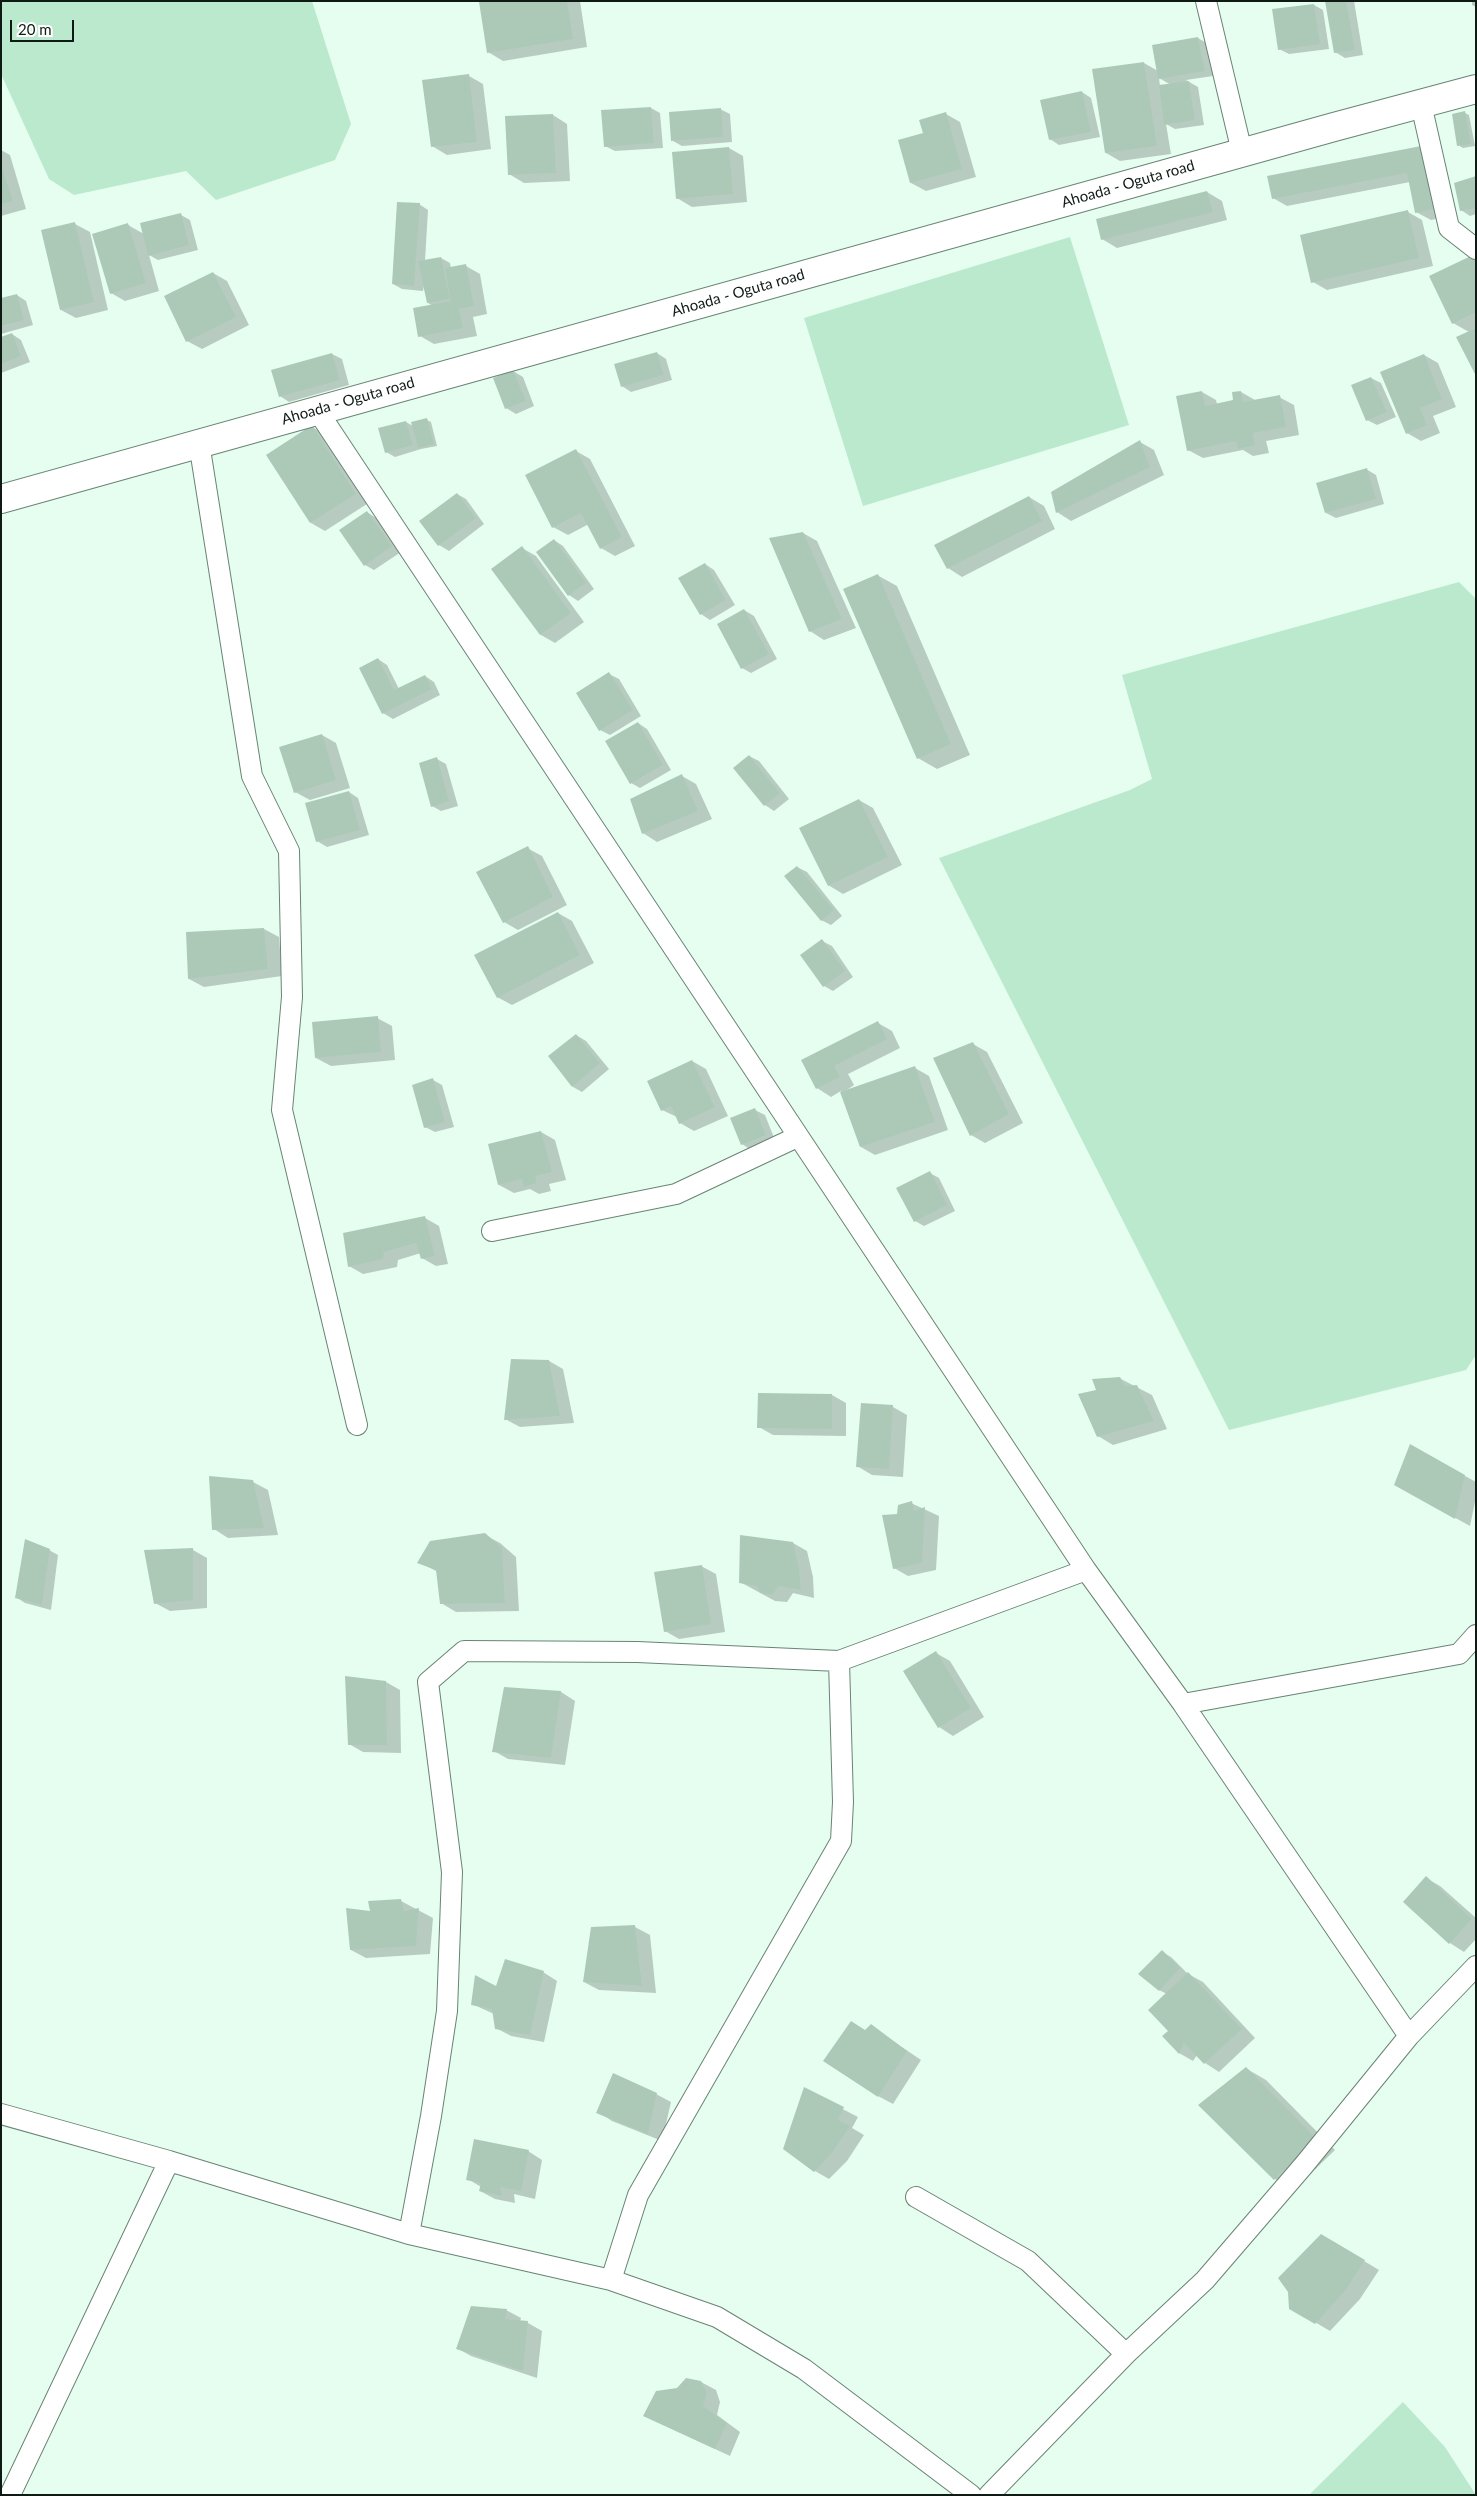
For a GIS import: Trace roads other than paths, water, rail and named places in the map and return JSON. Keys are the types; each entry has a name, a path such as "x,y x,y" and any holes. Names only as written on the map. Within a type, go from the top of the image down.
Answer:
{"main road":[{"name":"Ahoada - Oguta road","path":"1,499 1242,152 1476,89"}],"street":[{"path":"1206,1 1242,152"},
{"path":"1421,104 1449,228 1476,249"},
{"path":"317,410 797,1137 1086,1570 1183,1704 1409,2036"},
{"path":"199,443 252,776 289,851 292,998 282,1110 357,1424"},
{"path":"492,1231 676,1194 797,1137"},
{"path":"409,2234 431,2116 448,2001 452,1872 428,1682 464,1651 637,1652 839,1661 1086,1570"},
{"path":"1183,1704 1459,1654 1476,1635"},
{"path":"611,2280 638,2195 841,1841 843,1802 839,1661"},
{"path":"989,2495 1126,2354 1205,2280 1304,2165 1409,2036 1476,1966"},
{"path":"1,2114 169,2160 409,2234 611,2280 717,2317 796,2364 971,2495"},
{"path":"10,2495 169,2160"},
{"path":"916,2197 1028,2260 1126,2354"}]}
